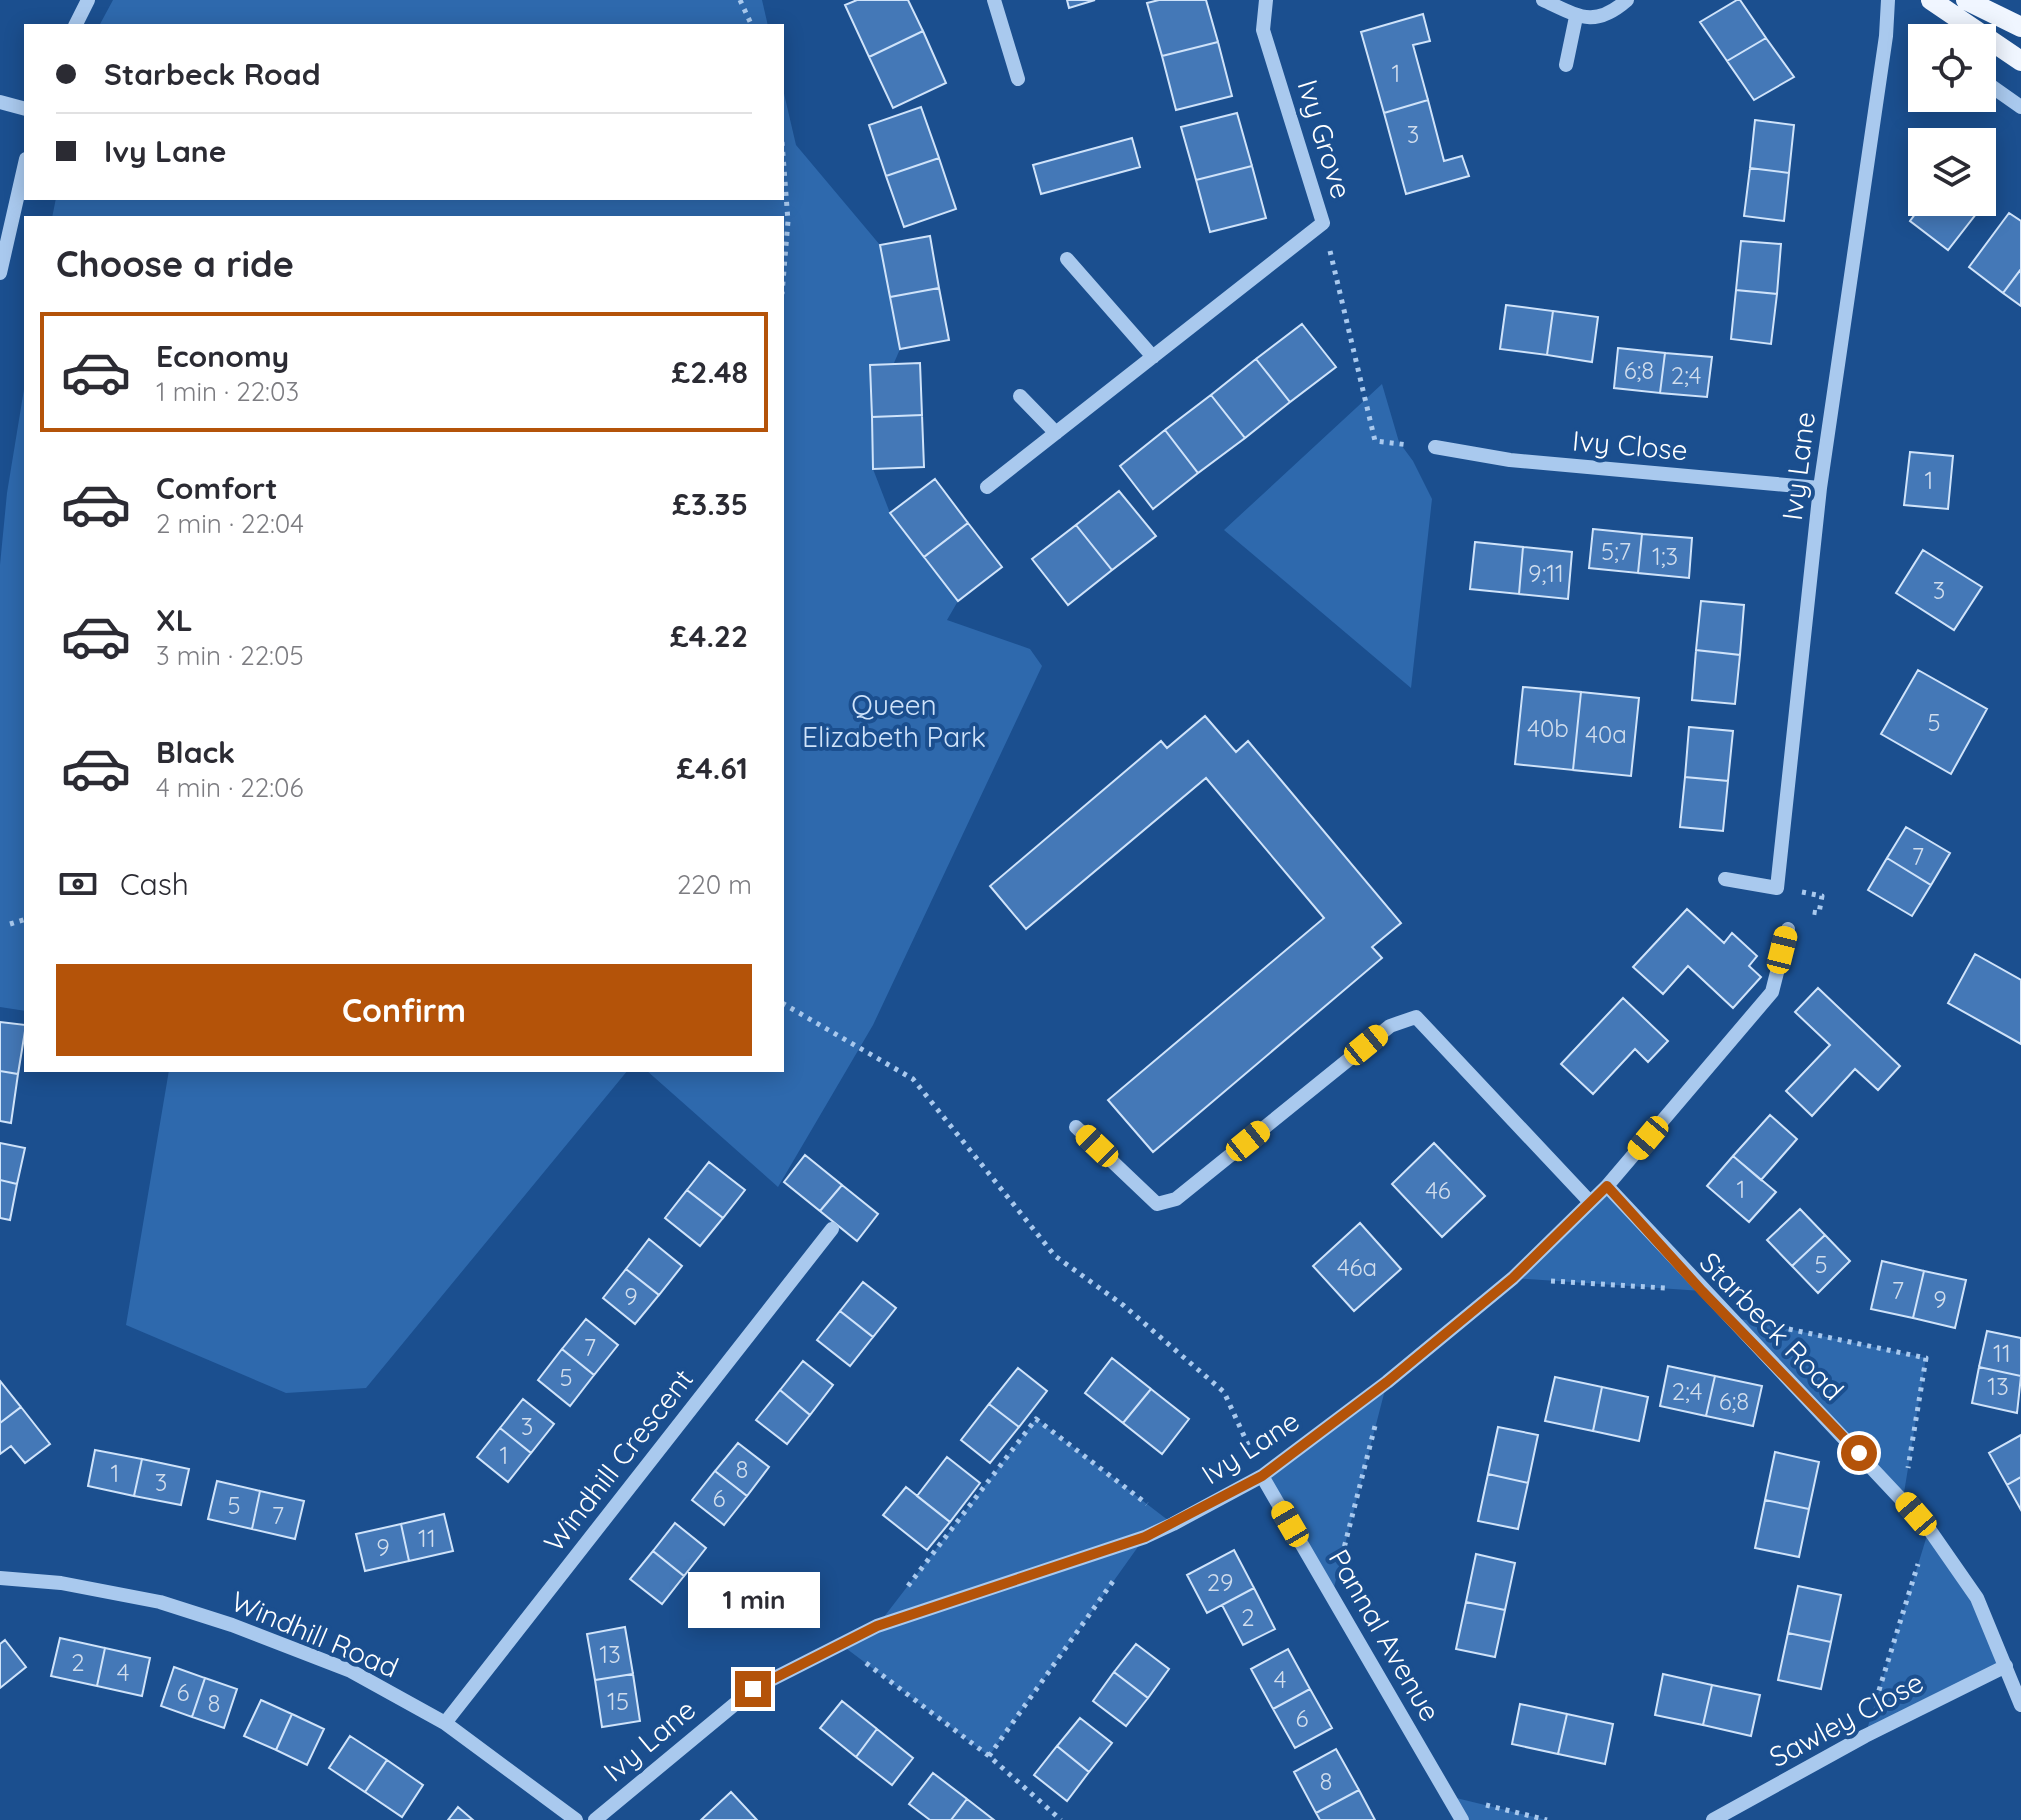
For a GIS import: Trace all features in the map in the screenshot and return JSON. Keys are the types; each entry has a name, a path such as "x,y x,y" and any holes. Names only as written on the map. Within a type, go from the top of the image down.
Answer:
{"main road":[{"path":"1931,0 2021,61"},
{"path":"1966,0 2021,27"}],"street":[{"path":"76,24 88,0"},
{"path":"994,0 1018,79"},
{"name":"Ivy Grove","path":"987,487 1323,223 1263,30 1266,0"},
{"path":"1543,0 1576,17 1596,18 1627,0"},
{"name":"Ivy Lane","path":"1725,879 1777,888 1820,488 1886,36 1888,0"},
{"path":"1566,65 1576,17"},
{"path":"1996,89 2021,107"},
{"path":"0,102 24,108"},
{"path":"0,273 24,168"},
{"path":"1067,259 1153,357"},
{"path":"1020,396 1056,433"},
{"name":"Ivy Close","path":"1435,447 1510,460 1820,488"},
{"name":"Ivy Lane","path":"595,1820 753,1689 839,1643 877,1626 1145,1537 1262,1476 1387,1382 1513,1278 1607,1186 1772,992 1788,929"},
{"path":"1076,1127 1157,1204 1176,1199 1390,1026 1416,1017 1590,1202"},
{"name":"Starbeck Road","path":"1607,1186 1702,1291 1929,1529 1977,1598 2021,1705"},
{"name":"Windhill Crescent","path":"445,1723 832,1229"},
{"name":"Pannal Avenue","path":"1262,1476 1462,1820"},
{"name":"Windhill Road","path":"0,1578 61,1583 160,1602 232,1625 351,1671 445,1723 576,1820"},
{"name":"Sawley Close","path":"1713,1820 1865,1736 2006,1666"}],"path":[{"path":"740,0 751,24"},
{"path":"784,168 788,221 784,270"},
{"path":"1323,223 1375,441 1435,447"},
{"path":"10,924 24,920"},
{"path":"784,1004 913,1079 1055,1256 1123,1305 1224,1392 1262,1476"},
{"path":"1513,1278 1702,1291"},
{"path":"1727,1316 1926,1358 1903,1499"},
{"path":"1332,1595 1387,1382"},
{"path":"877,1626 1036,1419 1173,1524"},
{"path":"1865,1736 1929,1529"},
{"path":"989,1756 1145,1537"},
{"path":"839,1643 989,1756 1061,1820"},
{"path":"1448,1796 1547,1820"}],"green space":[{"path":"113,0 762,0 768,24 100,24"},
{"name":"Queen Elizabeth Park","path":"784,94 796,145 880,245 900,349 894,363 870,365 873,469 890,513 958,601 947,620 1030,649 1042,666 873,1025 778,1187 648,1072 784,1072 784,216 52,216 56,200 784,200"},
{"path":"1382,384 1399,442 1413,461 1432,499 1411,688 1224,530"},
{"path":"24,389 24,1011 0,1007 0,565 7,493"},
{"path":"169,1072 626,1072 366,1388 286,1393 126,1325"},
{"path":"1607,1186 1702,1291 1513,1278"},
{"path":"1727,1316 1926,1358 1903,1499"},
{"path":"1387,1382 1332,1595 1262,1476"},
{"path":"1036,1419 1173,1524 1145,1537 989,1756 839,1643 877,1626"},
{"path":"1929,1529 1977,1598 2006,1666 1865,1736"},
{"path":"1448,1796 1547,1820 1462,1820"}],"building":[{"path":"857,0 908,0 923,31 869,57 845,5"},
{"path":"1067,0 1095,0 1069,8"},
{"path":"1206,0 1218,42 1162,56 1147,3"},
{"path":"1737,0 1766,38 1727,61 1700,22"},
{"path":"1423,14 1430,41 1413,45 1428,100 1384,113 1361,32"},
{"path":"923,31 946,83 893,108 869,57"},
{"path":"1766,38 1794,77 1754,100 1727,61"},
{"path":"1218,42 1232,96 1176,110 1162,56"},
{"path":"1428,100 1444,161 1462,156 1469,176 1406,194 1384,113"},
{"path":"921,107 939,158 886,176 869,125"},
{"path":"1237,113 1252,166 1196,180 1181,127"},
{"path":"1755,120 1794,125 1789,173 1750,168"},
{"path":"1132,138 1140,167 1041,194 1033,165"},
{"path":"939,158 956,209 904,227 886,176"},
{"path":"1252,166 1266,218 1210,232 1196,180"},
{"path":"1750,168 1789,173 1784,221 1744,216"},
{"path":"2009,213 2021,221 2021,269 2003,293 1969,267"},
{"path":"1914,216 1975,216 1948,250 1910,221"},
{"path":"930,236 939,288 890,297 880,245"},
{"path":"1741,241 1781,244 1777,294 1736,290"},
{"path":"2021,269 2021,306 2003,293"},
{"path":"939,288 949,340 900,349 890,297"},
{"path":"1736,290 1777,294 1771,344 1731,339"},
{"path":"1506,305 1553,311 1547,355 1500,349"},
{"path":"1553,311 1598,317 1592,362 1547,355"},
{"path":"1302,324 1336,367 1290,402 1256,359"},
{"path":"1618,348 1665,353 1660,393 1614,388"},
{"path":"1665,353 1712,357 1707,397 1660,393"},
{"path":"1256,359 1290,402 1245,438 1211,395"},
{"path":"920,363 922,415 872,417 870,365"},
{"path":"1211,395 1245,438 1198,473 1165,430"},
{"path":"922,415 924,467 873,469 872,417"},
{"path":"1165,430 1198,473 1153,509 1120,466"},
{"path":"1910,452 1953,456 1948,509 1904,505"},
{"path":"935,479 968,523 924,557 890,513"},
{"path":"1119,491 1156,536 1112,570 1076,525"},
{"path":"968,523 1002,567 958,601 924,557"},
{"path":"1076,525 1112,570 1068,605 1032,559"},
{"path":"1593,529 1642,534 1638,573 1589,568"},
{"path":"1642,534 1692,538 1689,578 1638,573"},
{"path":"1475,542 1523,547 1519,594 1470,589"},
{"path":"1523,547 1572,552 1568,599 1519,594"},
{"path":"1923,550 1982,587 1954,630 1896,593"},
{"path":"1701,601 1744,605 1740,655 1696,650"},
{"path":"1696,650 1740,655 1735,704 1692,700"},
{"path":"1918,670 1987,709 1951,774 1881,734"},
{"path":"1523,687 1581,692 1573,770 1515,764"},
{"path":"1581,692 1639,698 1631,776 1573,770"},
{"path":"1205,716 1236,752 1248,741 1401,923 1372,947 1382,958 1153,1152 1108,1100 1324,918 1206,778 1026,929 990,886 1161,741 1167,748"},
{"path":"1689,727 1733,731 1728,781 1685,777"},
{"path":"1685,777 1728,781 1723,831 1680,827"},
{"path":"1906,827 1950,853 1931,885 1887,858"},
{"path":"1887,858 1931,885 1912,916 1868,890"},
{"path":"1687,909 1724,943 1732,933 1757,956 1749,966 1761,977 1733,1008 1688,966 1663,994 1633,967"},
{"path":"1975,954 2021,980 2021,1044 1948,1003"},
{"path":"1818,988 1900,1066 1878,1090 1855,1069 1812,1116 1786,1091 1830,1045 1795,1012"},
{"path":"1623,998 1668,1041 1648,1062 1635,1049 1593,1094 1561,1064"},
{"path":"0,1022 24,1025 18,1074 0,1071"},
{"path":"0,1071 18,1074 11,1123 0,1121"},
{"path":"1770,1115 1797,1139 1761,1180 1733,1156"},
{"path":"0,1143 25,1148 17,1184 0,1180"},
{"path":"1434,1143 1485,1196 1442,1237 1392,1184"},
{"path":"805,1155 842,1185 820,1211 784,1182"},
{"path":"1733,1156 1776,1192 1749,1222 1707,1186"},
{"path":"709,1162 745,1190 723,1218 687,1190"},
{"path":"0,1180 17,1184 10,1220 0,1218"},
{"path":"842,1185 878,1214 857,1241 820,1211"},
{"path":"687,1190 723,1218 700,1246 665,1218"},
{"path":"1800,1209 1825,1235 1792,1266 1767,1240"},
{"path":"1360,1223 1401,1269 1354,1311 1313,1266"},
{"path":"1825,1235 1850,1261 1818,1293 1792,1266"},
{"path":"649,1239 682,1266 659,1295 626,1269"},
{"path":"1882,1261 1924,1271 1913,1318 1871,1309"},
{"path":"626,1269 659,1295 635,1324 603,1298"},
{"path":"1924,1271 1966,1280 1955,1328 1913,1318"},
{"path":"863,1282 896,1308 873,1337 840,1311"},
{"path":"840,1311 873,1337 850,1366 817,1340"},
{"path":"586,1319 618,1345 594,1375 562,1349"},
{"path":"1987,1331 2021,1338 2021,1376 1979,1367"},
{"path":"562,1349 594,1375 570,1406 538,1380"},
{"path":"1112,1358 1151,1389 1123,1423 1085,1393"},
{"path":"803,1361 833,1385 810,1415 780,1390"},
{"path":"1668,1366 1715,1376 1706,1416 1660,1406"},
{"path":"1979,1367 2021,1376 2017,1413 1972,1403"},
{"path":"1018,1368 1047,1391 1019,1427 989,1404"},
{"path":"1715,1376 1762,1386 1753,1426 1706,1416"},
{"path":"1555,1377 1602,1387 1593,1431 1545,1421"},
{"path":"0,1381 21,1407 0,1423"},
{"path":"1602,1387 1648,1397 1639,1441 1593,1431"},
{"path":"1151,1389 1189,1419 1162,1454 1123,1423"},
{"path":"780,1390 810,1415 787,1444 756,1420"},
{"path":"523,1399 554,1424 531,1453 500,1428"},
{"path":"989,1404 1019,1427 990,1463 961,1440"},
{"path":"21,1407 50,1444 25,1463 11,1446 0,1454 0,1423"},
{"path":"1498,1427 1538,1435 1528,1483 1488,1474"},
{"path":"500,1428 531,1453 508,1482 477,1457"},
{"path":"2021,1435 2021,1477 2007,1485 1989,1453"},
{"path":"738,1443 769,1467 747,1496 715,1471"},
{"path":"95,1450 142,1459 134,1496 88,1486"},
{"path":"1775,1452 1819,1462 1809,1509 1765,1500"},
{"path":"947,1457 980,1483 950,1522 917,1496"},
{"path":"142,1459 189,1469 181,1505 134,1496"},
{"path":"715,1471 747,1496 724,1525 692,1500"},
{"path":"1488,1474 1528,1483 1518,1529 1478,1521"},
{"path":"2021,1477 2021,1510 2007,1485"},
{"path":"217,1481 260,1491 252,1529 208,1519"},
{"path":"906,1487 950,1522 927,1550 883,1515"},
{"path":"260,1491 304,1501 295,1539 252,1529"},
{"path":"1765,1500 1809,1509 1799,1557 1755,1548"},
{"path":"444,1514 453,1551 409,1561 401,1524"},
{"path":"675,1523 706,1548 684,1576 653,1551"},
{"path":"401,1524 409,1561 365,1571 356,1534"},
{"path":"1234,1550 1254,1588 1207,1613 1187,1575"},
{"path":"653,1551 684,1576 662,1604 630,1579"},
{"path":"1476,1554 1515,1563 1505,1610 1466,1602"},
{"path":"1798,1586 1841,1595 1831,1642 1788,1633"},
{"path":"1254,1588 1275,1629 1243,1645 1222,1605"},
{"path":"1466,1602 1505,1610 1495,1657 1456,1649"},
{"path":"625,1627 633,1674 595,1680 587,1634"},
{"path":"1788,1633 1831,1642 1821,1689 1778,1680"},
{"path":"60,1638 105,1648 97,1686 51,1676"},
{"path":"5,1640 26,1667 0,1688 0,1644"},
{"path":"1136,1644 1169,1669 1148,1698 1114,1672"},
{"path":"105,1648 150,1658 142,1696 97,1686"},
{"path":"1288,1649 1310,1689 1273,1709 1251,1669"},
{"path":"174,1667 205,1678 192,1717 161,1706"},
{"path":"1114,1672 1148,1698 1126,1726 1093,1701"},
{"path":"633,1674 640,1721 602,1727 595,1680"},
{"path":"1663,1674 1712,1685 1703,1725 1655,1715"},
{"path":"205,1678 237,1689 224,1728 192,1717"},
{"path":"1712,1685 1760,1695 1751,1736 1703,1725"},
{"path":"1310,1689 1332,1728 1295,1748 1273,1709"},
{"path":"261,1700 292,1714 276,1750 244,1736"},
{"path":"842,1701 877,1729 856,1757 820,1728"},
{"path":"1520,1704 1567,1714 1558,1754 1512,1744"},
{"path":"292,1714 324,1729 307,1765 276,1750"},
{"path":"1567,1714 1613,1724 1605,1764 1558,1754"},
{"path":"1080,1718 1112,1743 1089,1772 1057,1746"},
{"path":"877,1729 913,1758 892,1785 856,1757"},
{"path":"350,1736 387,1760 365,1792 329,1768"},
{"path":"1057,1746 1089,1772 1067,1801 1034,1775"},
{"path":"1336,1749 1359,1790 1316,1813 1294,1772"},
{"path":"387,1760 423,1785 402,1817 365,1792"},
{"path":"933,1773 967,1799 951,1820 930,1820 909,1804"},
{"path":"1359,1790 1375,1820 1320,1820 1316,1813"},
{"path":"731,1792 757,1820 701,1820"},
{"path":"967,1799 994,1820 951,1820"},
{"path":"458,1807 473,1820 448,1820"}],"route":[{"path":"753,1689 877,1626 1145,1537 1262,1476 1387,1382 1513,1278 1607,1186 1702,1291 1859,1453"}]}
